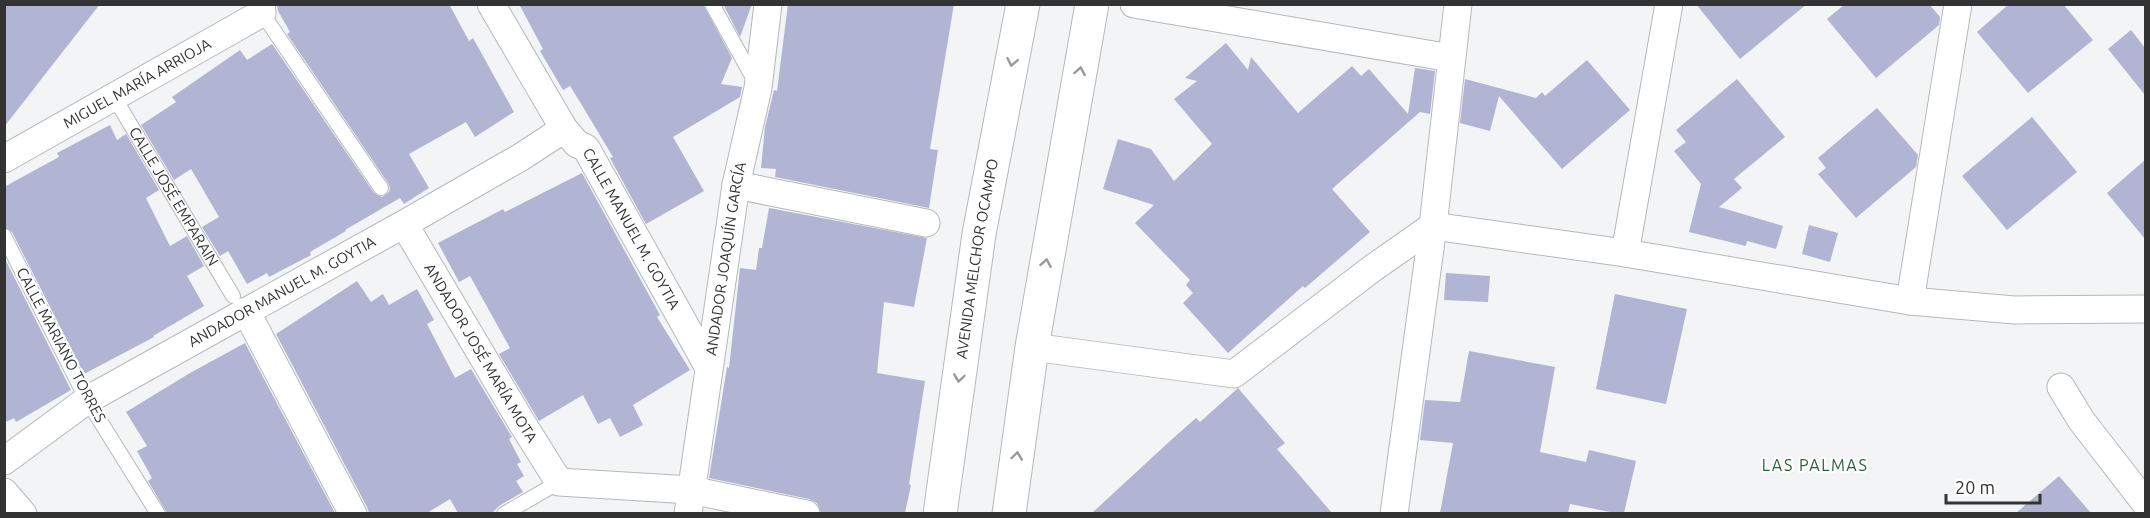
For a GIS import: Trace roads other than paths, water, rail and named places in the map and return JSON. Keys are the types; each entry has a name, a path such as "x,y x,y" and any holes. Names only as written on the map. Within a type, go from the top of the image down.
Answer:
{"main road":[{"name":"AVENIDA MELCHOR OCAMPO","path":"940,513 980,234 1023,4"},
{"path":"1010,513 1032,347 1092,4"}],"street":[{"name":"CALLE MANUEL M. GOYTIA","path":"491,4 564,129 577,144 586,148 709,368"},
{"name":"ANDADOR JOAQUÍN GARCÍA","path":"690,502 736,185 758,88 768,4"},
{"path":"1134,4 1451,58"},
{"path":"1394,513 1432,226 1458,4"},
{"path":"1625,253 1669,4"},
{"path":"1910,301 1958,4"},
{"name":"MIGUEL MARÍA ARRIOJA","path":"4,159 262,9"},
{"name":"ANDADOR MANUEL M. GOYTIA","path":"4,461 87,400 240,303 404,224 521,157 564,129"},
{"path":"736,185 926,223"},
{"name":"ANDADOR JOSÉ MARÍA MOTA","path":"404,224 559,482"},
{"path":"1032,347 1234,374 1432,226 1625,253 1910,301 2014,310 2145,309"},
{"name":"CALLE JOSÉ EMPARAIN","path":"240,303 353,513"},
{"path":"2061,387 2081,420 2145,504"},
{"path":"559,482 690,502 806,513"},
{"path":"4,492 23,513"}],"lane":[{"path":"712,4 758,88"},
{"path":"262,9 381,188"},
{"name":"CALLE JOSÉ EMPARAIN","path":"114,97 240,303"},
{"name":"CALLE MARIANO TORRES","path":"4,236 87,400 158,513"},
{"path":"504,513 559,482"}],"district":[{"name":"LAS PALMAS","path":"1815,465"}]}
